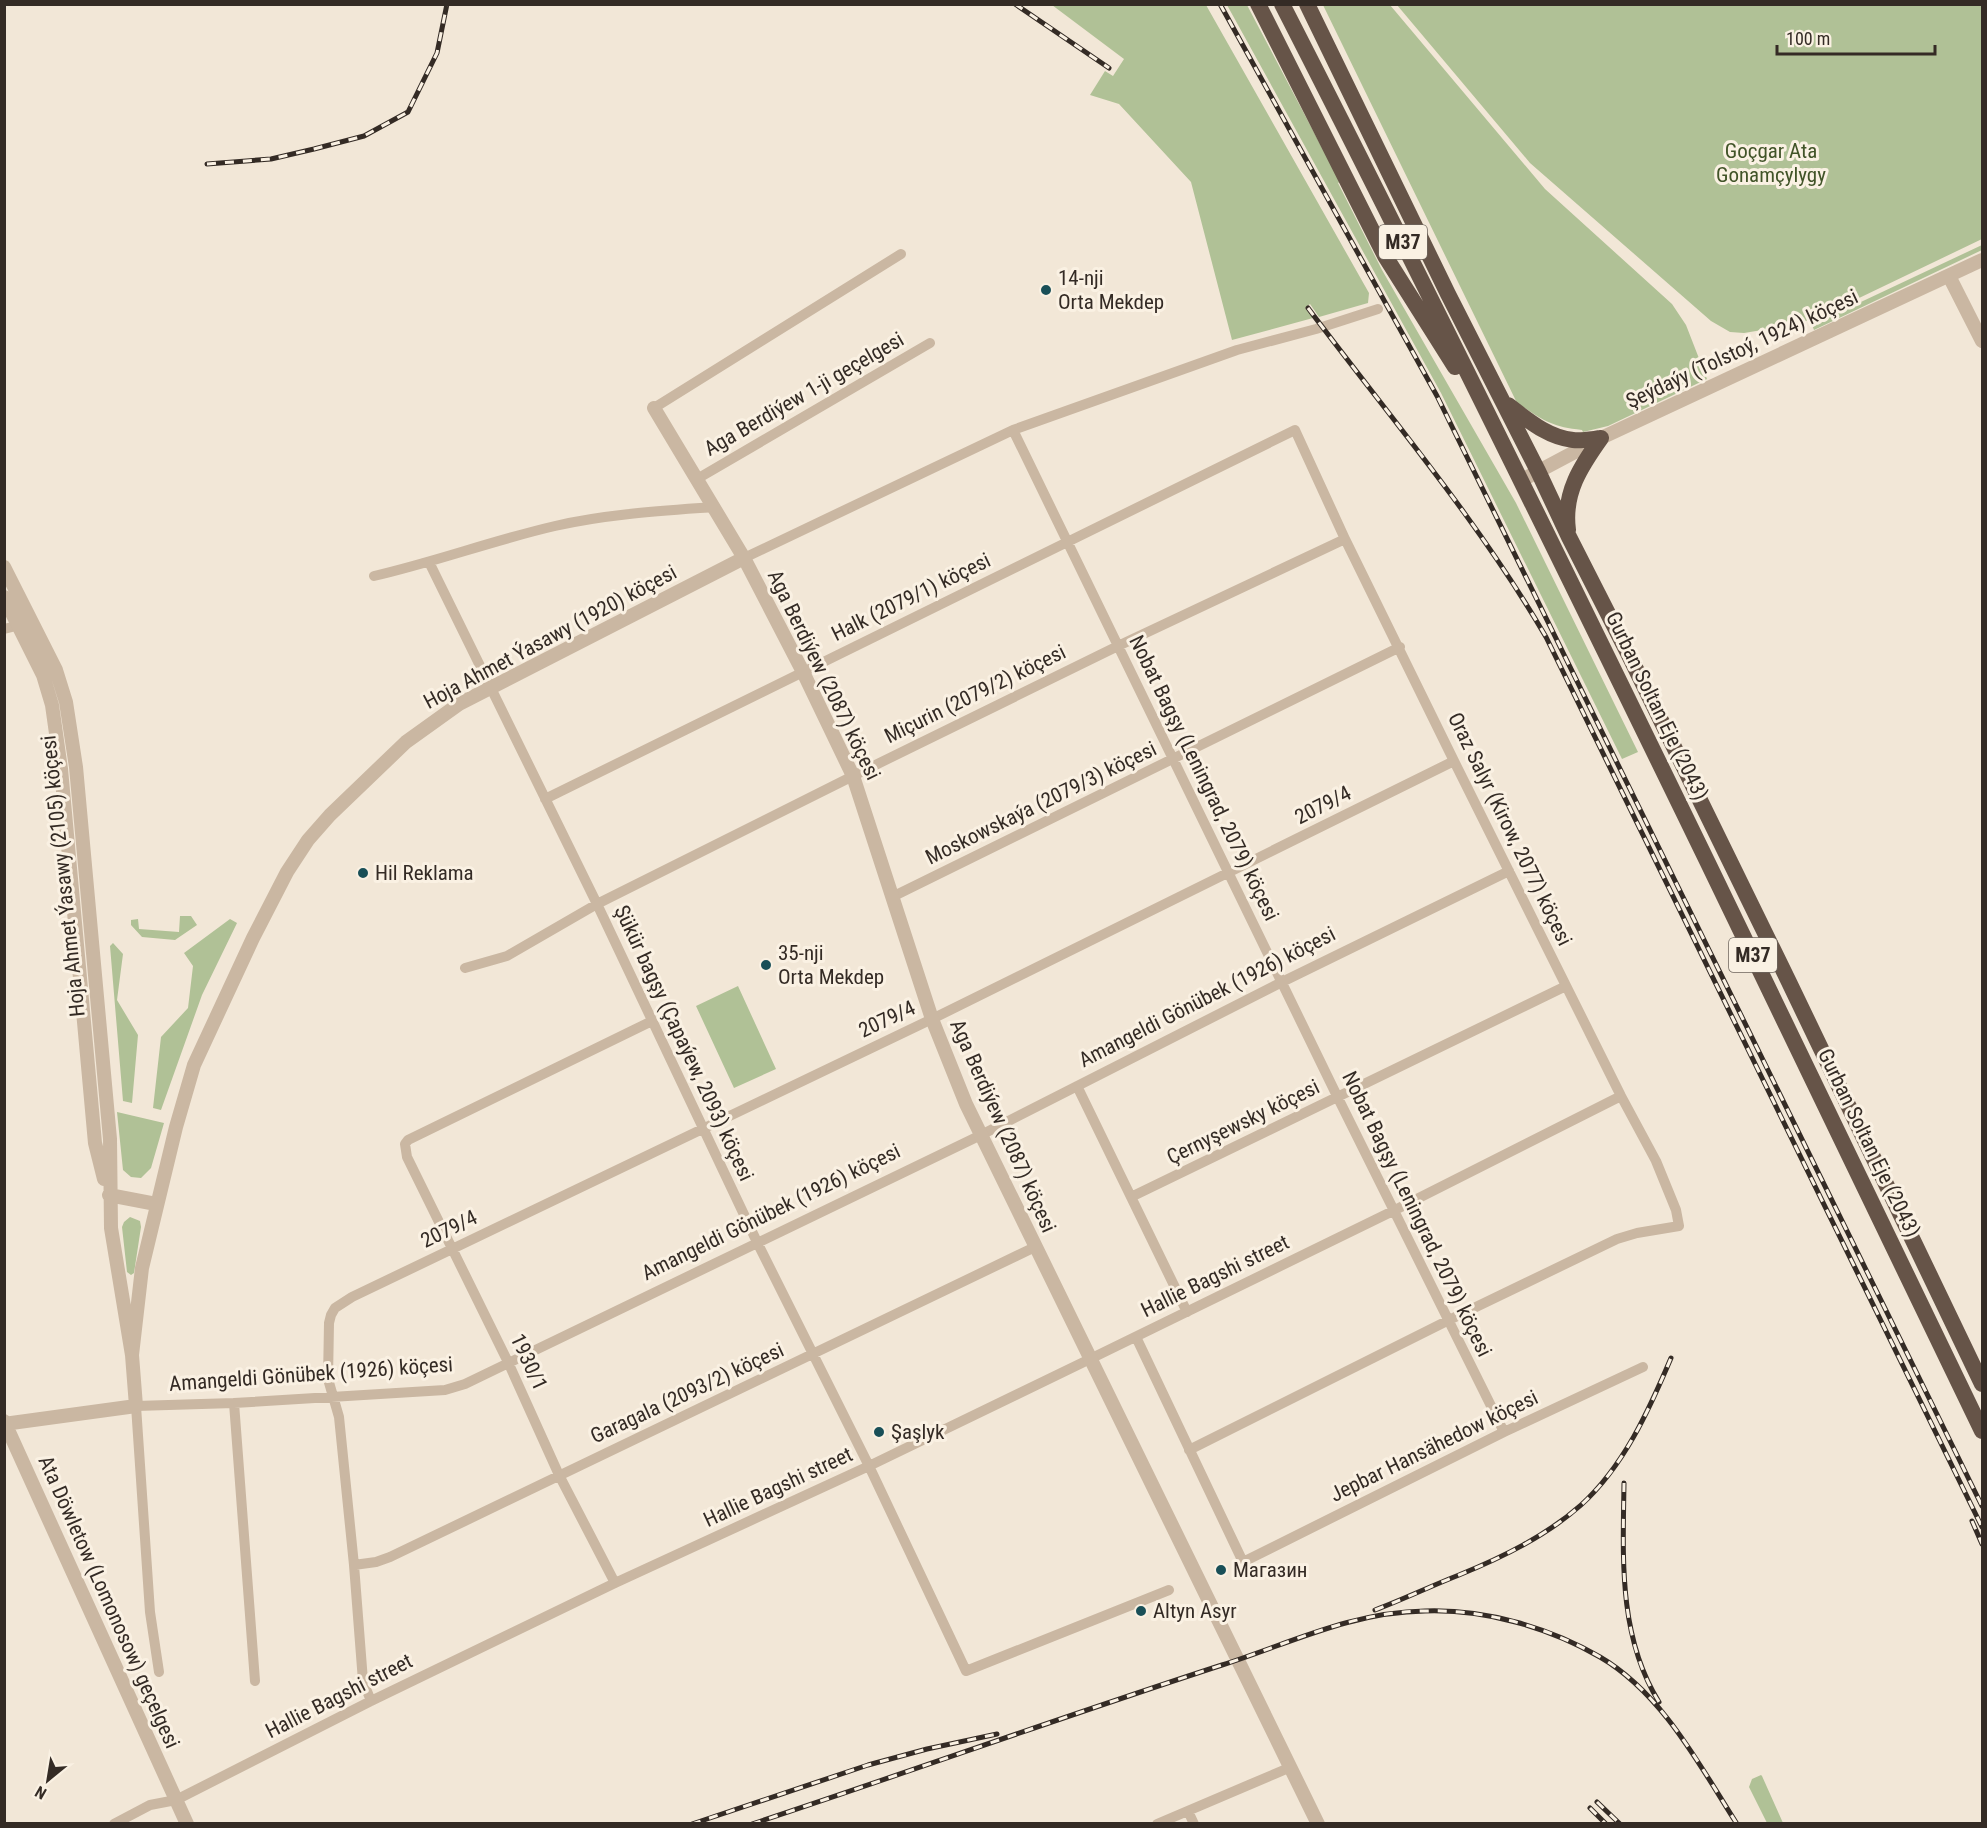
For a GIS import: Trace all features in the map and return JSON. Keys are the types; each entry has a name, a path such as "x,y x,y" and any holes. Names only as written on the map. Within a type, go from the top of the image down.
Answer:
{"highway":[{"path":"1258,4 1385,256 1504,446"},
{"name":"Gurban Soltan Eje (2043)","path":"1282,4 1381,196 1522,480 1850,1152 1983,1431"},
{"name":"Gurban Soltan Eje (2043)","path":"1307,4 1443,284 1538,471 1783,969 1983,1383"},
{"name":"Gurban Soltan Eje (2043)","path":"1502,401 1532,424 1552,435 1575,440 1601,438"},
{"path":"1569,537 1567,514 1574,481 1583,463 1601,438"}],"street":[{"path":"654,408 901,254"},
{"name":"Şeýdaýy (Tolstoý, 1924) köçesi","path":"1522,480 1601,438 1983,260"},
{"path":"1949,276 1983,341"},
{"path":"744,558 1013,430 1237,350 1378,309"},
{"name":"Aga Berdiýew 1-ji geçelgesi","path":"697,479 930,343"},
{"name":"Aga Berdiýew (2087) köçesi","path":"654,408 744,558 853,776 932,1019 966,1104 1318,1824"},
{"name":"Nobat Bagşy (Leningrad, 2079) köçesi","path":"1013,430 1338,1098 1504,1432"},
{"name":"Halk (2079/1) köçesi","path":"545,799 1295,430"},
{"name":"Oraz Salyr (Kirow, 2077) köçesi","path":"1295,430 1345,539 1454,761 1621,1096 1656,1161 1676,1210 1679,1226 1617,1239 1449,1320"},
{"path":"374,576 522,534 588,519 715,507"},
{"name":"Miçurin (2079/2) köçesi","path":"465,968 507,956 597,904 853,776 1118,646 1345,539"},
{"name":"Hoja Ahmet Ýasawy (1920) köçesi","path":"156,1204 194,1065 236,972 298,854 330,815 406,742 459,704 744,558"},
{"name":"Şükür bagşy (Çapaýew, 2093) köçesi","path":"429,562 597,904 702,1128 869,1466 966,1671 1169,1590"},
{"name":"Hoja Ahmet Ýasawy (2105) köçesi","path":"4,567 33,621 62,686 76,767 110,1138 109,1195 112,1238 132,1355 150,1612 159,1672"},
{"name":"Hoja Ahmet Ýasawy (2105) köçesi","path":"4,597 11,627 43,675 52,705 61,769 95,1143 109,1195"},
{"path":"11,627 33,621"},
{"name":"Moskowskaýa (2079/3) köçesi","path":"892,897 1400,647"},
{"name":"2079/4","path":"334,1396 328,1379 329,1323 335,1308 352,1297 932,1019 1454,761"},
{"name":"Amangeldi Gönübek (1926) köçesi","path":"5,1423 136,1406 455,1388 981,1135 1282,982 1509,871"},
{"name":"Çernyşewsky köçesi","path":"1131,1197 1566,986"},
{"name":"1930/1","path":"615,1583 559,1475 508,1362 407,1157 405,1144 408,1140 652,1021"},
{"path":"1077,1086 1187,1312"},
{"name":"Hallie Bagshi street","path":"114,1824 150,1805 176,1800 371,1701 615,1583 869,1466 1394,1211 1621,1096"},
{"path":"109,1195 156,1204"},
{"name":"Hoja Ahmet Ýasawy (2105) köçesi","path":"132,1355 142,1268 156,1204"},
{"name":"Garagala (2093/2) köçesi","path":"354,1564 383,1561 1035,1247"},
{"path":"1136,1337 1189,1450 1449,1320"},
{"name":"Jepbar Hansähedow köçesi","path":"1189,1450 1243,1562 1504,1432 1643,1367"},
{"path":"334,1396 339,1417 354,1564 363,1681 371,1701"},
{"path":"234,1402 255,1681"},
{"name":"Ata Döwletow (Lomonosow) geçelgesi","path":"5,1423 176,1800"},
{"path":"1157,1824 1291,1767"},
{"path":"176,1800 187,1824"},
{"path":"1188,1811 1194,1824"}],"green space":[{"path":"1052,5 1206,5 1369,293 1368,303 1319,317 1310,304 1305,308 1313,318 1232,340 1191,182 1119,104 1090,95 1105,71 1113,76 1124,59"},
{"path":"1227,5 1247,5 1340,182 1338,183 1382,270 1516,503 1638,752 1622,759 1441,393"},
{"path":"1323,5 1390,5 1545,189 1672,304 1686,325 1707,379 1608,426 1583,432 1548,422 1517,403"},
{"name":"Goçgar Ata Gonamçylygy","path":"1397,5 1982,5 1982,239 1799,324 1744,333 1730,332 1711,321 1530,163"},
{"path":"1982,245 1982,250 1814,330 1812,325"},
{"path":"180,916 191,916 197,925 175,940 142,937 131,925 131,920 138,919 139,929 179,932"},
{"path":"230,919 237,923 202,995 161,1110 153,1108 161,1037 188,1008 193,966 184,953"},
{"path":"113,943 123,954 117,1000 138,1035 132,1103 123,1101 110,946"},
{"path":"738,986 776,1069 734,1088 696,1006"},
{"path":"117,1112 164,1123 151,1168 141,1178 131,1177 123,1170"},
{"path":"130,1217 140,1221 141,1227 134,1273 131,1275 127,1272 122,1227"},
{"path":"1761,1775 1783,1823 1767,1823 1749,1787 1752,1779"}],"railway":[{"path":"207,164 271,159 314,149 364,136 408,112 437,53 447,4"},
{"path":"1015,4 1109,68"},
{"path":"1220,4 1437,396 1982,1506"},
{"path":"1308,308 1492,551 1546,637 1982,1527"},
{"path":"1375,1610 1508,1553 1539,1536 1581,1505 1596,1490 1623,1455 1654,1397 1671,1358"},
{"path":"1624,1483 1624,1567 1630,1623 1636,1650 1659,1702"},
{"path":"1972,1521 1982,1544"},
{"path":"752,1824 1322,1630 1372,1617 1425,1611 1470,1613 1516,1622 1580,1646 1622,1672 1661,1710 1678,1732 1737,1824"},
{"path":"692,1824 868,1765 997,1734"},
{"path":"1597,1802 1620,1824"},
{"path":"1590,1808 1606,1824"}],"place":[{"name":"14-nji Orta Mekdep","path":"1046,290"},
{"name":"Hil Reklama","path":"363,873"},
{"name":"35-nji Orta Mekdep","path":"766,965"},
{"name":"Şaşlyk","path":"879,1432"},
{"name":"Магазин","path":"1221,1570"},
{"name":"Altyn Asyr","path":"1141,1611"}]}
